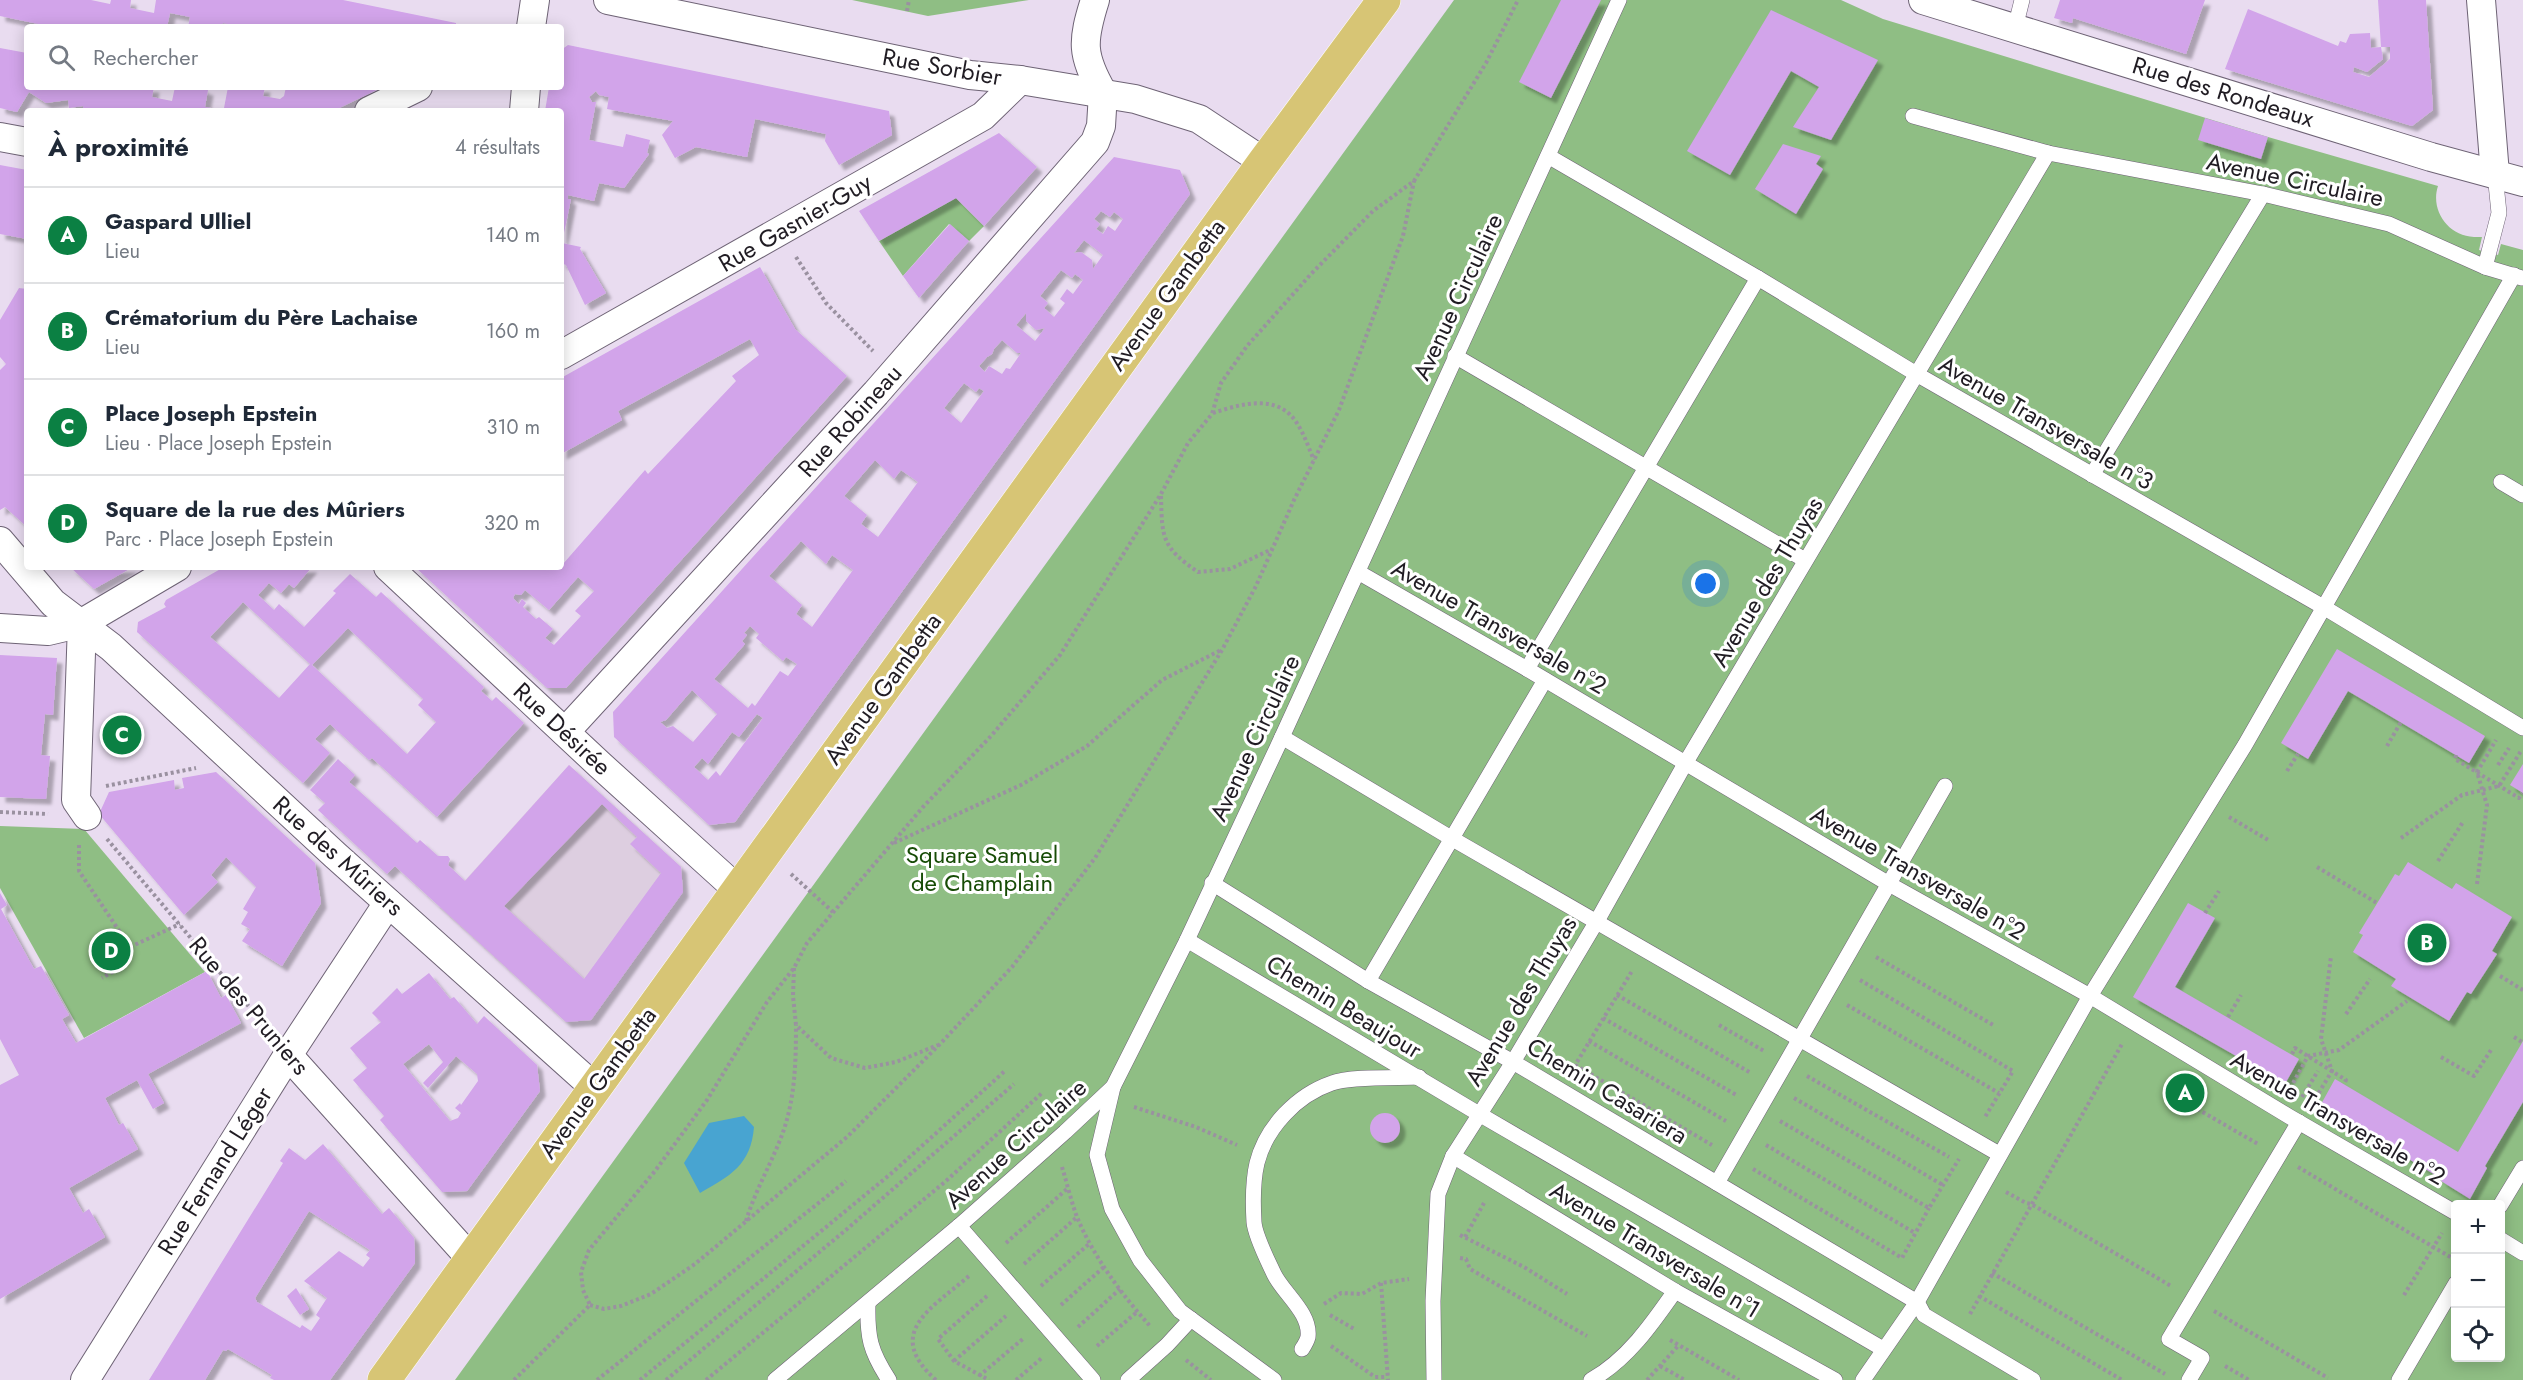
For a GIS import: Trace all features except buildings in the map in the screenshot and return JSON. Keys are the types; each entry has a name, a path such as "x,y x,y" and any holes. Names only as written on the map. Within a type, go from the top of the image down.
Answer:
{"main road":[{"name":"Avenue Gambetta","path":"384,1380 1264,162 1384,0"}],"street":[{"path":"1095,0 1084,32 1089,68 1103,93"},
{"name":"Rue des Rondeaux","path":"1923,0 2431,157 2523,182"},
{"path":"2481,0 2494,174"},
{"name":"Rue Sorbier","path":"618,1 970,75 1020,80 1135,99 1199,119 1264,162"},
{"name":"Rue Gasnier-Guy","path":"564,354 983,116 1020,80"},
{"path":"375,108 412,90"},
{"path":"524,108 526,90"},
{"name":"Rue Robineau","path":"565,732 876,393 1095,142 1101,126 1103,93"},
{"path":"0,137 24,141"},
{"name":"Rue des Mûriers","path":"0,541 24,569"},
{"name":"Rue des Mûriers","path":"25,570 53,603 111,647 388,903 595,1088"},
{"path":"0,628 48,632 82,623 172,570"},
{"name":"Rue Désirée","path":"391,570 738,890"},
{"path":"82,623 82,804"},
{"name":"Rue Fernand Léger","path":"85,1380 288,1055 388,903"},
{"name":"Rue des Pruniers","path":"288,1055 471,1259"}],"lane":[{"name":"Avenue Circulaire","path":"775,1380 959,1226 1111,1093 1187,940 1282,737 1619,0"},
{"path":"2015,28 2022,0"},
{"path":"1913,116 2048,153"},
{"name":"Avenue Circulaire","path":"2048,153 2263,194 2389,224 2485,267 2518,277"},
{"name":"Avenue des Thuyas","path":"1434,1380 1434,1276 1438,1194 1453,1156 1513,1062 1597,921 1686,762 2048,153"},
{"name":"Avenue Transversale n°3","path":"1548,156 1758,278 1918,375 2325,608 2523,728"},
{"path":"2485,267 2499,213 2494,174"},
{"path":"2092,475 2263,194"},
{"path":"1863,1380 1917,1302 2090,996 2245,745 2518,277"},
{"path":"1527,669 1758,278"},
{"path":"1455,356 1805,560"},
{"path":"2501,482 2523,495"},
{"name":"Avenue Transversale n°2","path":"1358,572 1686,762 1889,884 2090,996 2299,1122 2451,1210"},
{"path":"1368,981 1545,680"},
{"path":"1282,737 1451,838 1999,1154"},
{"path":"1717,1183 1945,786"},
{"name":"Chemin Casariera","path":"1212,883 1368,981 1513,1062 1917,1302 1924,1315 2033,1380"},
{"name":"Chemin Beaujour","path":"1187,940 1479,1114 1883,1349"},
{"path":"1305,1343 1302,1317 1275,1276 1254,1224 1256,1166 1259,1155 1273,1129 1287,1110 1313,1092 1334,1082 1419,1077"},
{"path":"1111,1093 1096,1155 1112,1209 1140,1260 1180,1311 1274,1380"},
{"path":"2189,1380 2202,1358 2169,1339 2299,1122"},
{"name":"Avenue Transversale n°1","path":"1453,1156 1675,1291 1835,1380"},
{"path":"2504,1200 2523,1168"},
{"path":"959,1226 1093,1380"},
{"path":"2505,1242 2523,1253"},
{"path":"1591,1380 1630,1349 1675,1291"},
{"path":"2399,1380 2451,1292"},
{"path":"868,1303 867,1333 879,1365 889,1380"},
{"path":"1128,1380 1167,1346 1191,1319"}],"path":[{"path":"907,11 909,0"},
{"path":"1414,181 1373,211 1311,274 1247,346 1221,383 1212,414 1188,443 1161,495 1060,655 991,736 923,807 807,944 795,968 767,1002 707,1100 655,1172 589,1250 581,1272 583,1290 590,1305 604,1309 621,1306 651,1293 695,1264 847,1137 941,1043 1012,967 1095,858 1222,650 1256,586 1339,410 1404,236 1414,181 1486,63 1518,0"},
{"path":"791,249 826,303 875,354"},
{"path":"1212,414 1257,402 1279,407 1297,423 1314,460"},
{"path":"1161,495 1164,540 1179,559 1198,572 1230,569 1272,549"},
{"path":"894,844 1021,785 1087,746 1162,680 1222,650"},
{"path":"2387,746 2400,722"},
{"path":"2476,772 2498,737"},
{"path":"2498,765 2509,747"},
{"path":"2401,838 2462,795 2499,786 2521,751"},
{"path":"2288,771 2298,754"},
{"path":"2457,755 2455,759 2519,798 2522,793"},
{"path":"0,812 82,804 234,761"},
{"path":"2476,772 2487,805 2477,884"},
{"path":"82,804 78,849 79,872 130,947 130,957 119,968 102,978"},
{"name":"Rue des Pruniers","path":"82,804 253,1009 288,1055"},
{"path":"2235,821 2270,841"},
{"path":"2438,861 2463,822"},
{"path":"2317,867 2378,903"},
{"path":"790,874 833,912"},
{"path":"2205,913 2219,891"},
{"path":"130,947 180,924"},
{"path":"1854,945 1995,1026"},
{"path":"1570,1075 1646,950"},
{"path":"2331,956 2321,1039 2332,1071"},
{"path":"746,1221 754,1194 782,1134 796,1077 796,1025 793,996 795,968"},
{"path":"2500,976 2523,990"},
{"path":"2346,1014 2370,979"},
{"path":"1827,993 1999,1093"},
{"path":"2228,1017 2241,995"},
{"path":"2308,1056 2339,1050 2407,1001"},
{"path":"1967,1320 2121,1049 2129,1020"},
{"path":"796,1025 831,1058 866,1068 896,1062 941,1043"},
{"path":"2514,1037 2522,1042"},
{"path":"2292,1054 2295,1048 2346,1080 2344,1084"},
{"path":"2441,1057 2474,1076 2491,1050"},
{"path":"2300,1101 2292,1085 2308,1056"},
{"path":"640,1380 893,1172 1006,1070"},
{"path":"2300,1101 2318,1071"},
{"path":"2300,1101 2315,1099 2332,1071"},
{"path":"666,1380 847,1229 1014,1084"},
{"path":"706,1380 946,1181 1043,1092"},
{"path":"1111,1093 1196,1126 1259,1155"},
{"path":"2187,1103 2451,1257"},
{"path":"1052,1144 1077,1216 1090,1243 1126,1297 1167,1346 1211,1380"},
{"path":"1985,1180 2031,1204 2328,1378"},
{"path":"597,1380 846,1181"},
{"path":"1496,1181 1466,1237 1524,1267 1567,1294"},
{"path":"1902,1258 1929,1208"},
{"path":"2404,1295 2451,1218"},
{"path":"1454,1258 1466,1259 1470,1269 1587,1336"},
{"path":"1992,1273 2175,1380"},
{"path":"1302,1317 1341,1293 1362,1294 1381,1283 1434,1276"},
{"path":"1305,1343 1317,1335 1375,1377 1387,1378 1381,1283"},
{"path":"1979,1296 2122,1380"},
{"path":"1324,1304 1330,1315 1356,1330"},
{"path":"514,1380 590,1305"},
{"path":"1649,1326 1678,1346 1738,1380"},
{"path":"1647,1380 1678,1346"},
{"path":"1660,1366 1685,1380"}],"shaded area":[{"path":"569,765 681,867 683,892 591,1020 566,1022 440,908"}],"green space":[{"path":"852,0 1029,0 928,16"},
{"name":"Square Samuel de Champlain","path":"1454,0 1841,0 1883,19 2268,137 2438,186 2437,204 2443,220 2449,227 2465,236 2482,237 2479,250 2498,255 2501,244 2523,250 2523,1380 455,1380"},
{"path":"956,198 984,226 969,241 949,224 903,276 879,241"},
{"path":"0,826 84,829 205,972 84,1038 0,888"}],"water":[{"path":"744,1116 754,1127 749,1151 744,1160 721,1181 700,1193 684,1163 709,1123"}],"place":[{"name":"Place Joseph Epstein","path":"122,735"},
{"name":"Crématorium du Père Lachaise","path":"2427,943"},
{"name":"Square de la rue des Mûriers","path":"111,951"},
{"name":"Gaspard Ulliel","path":"2185,1093"}]}
